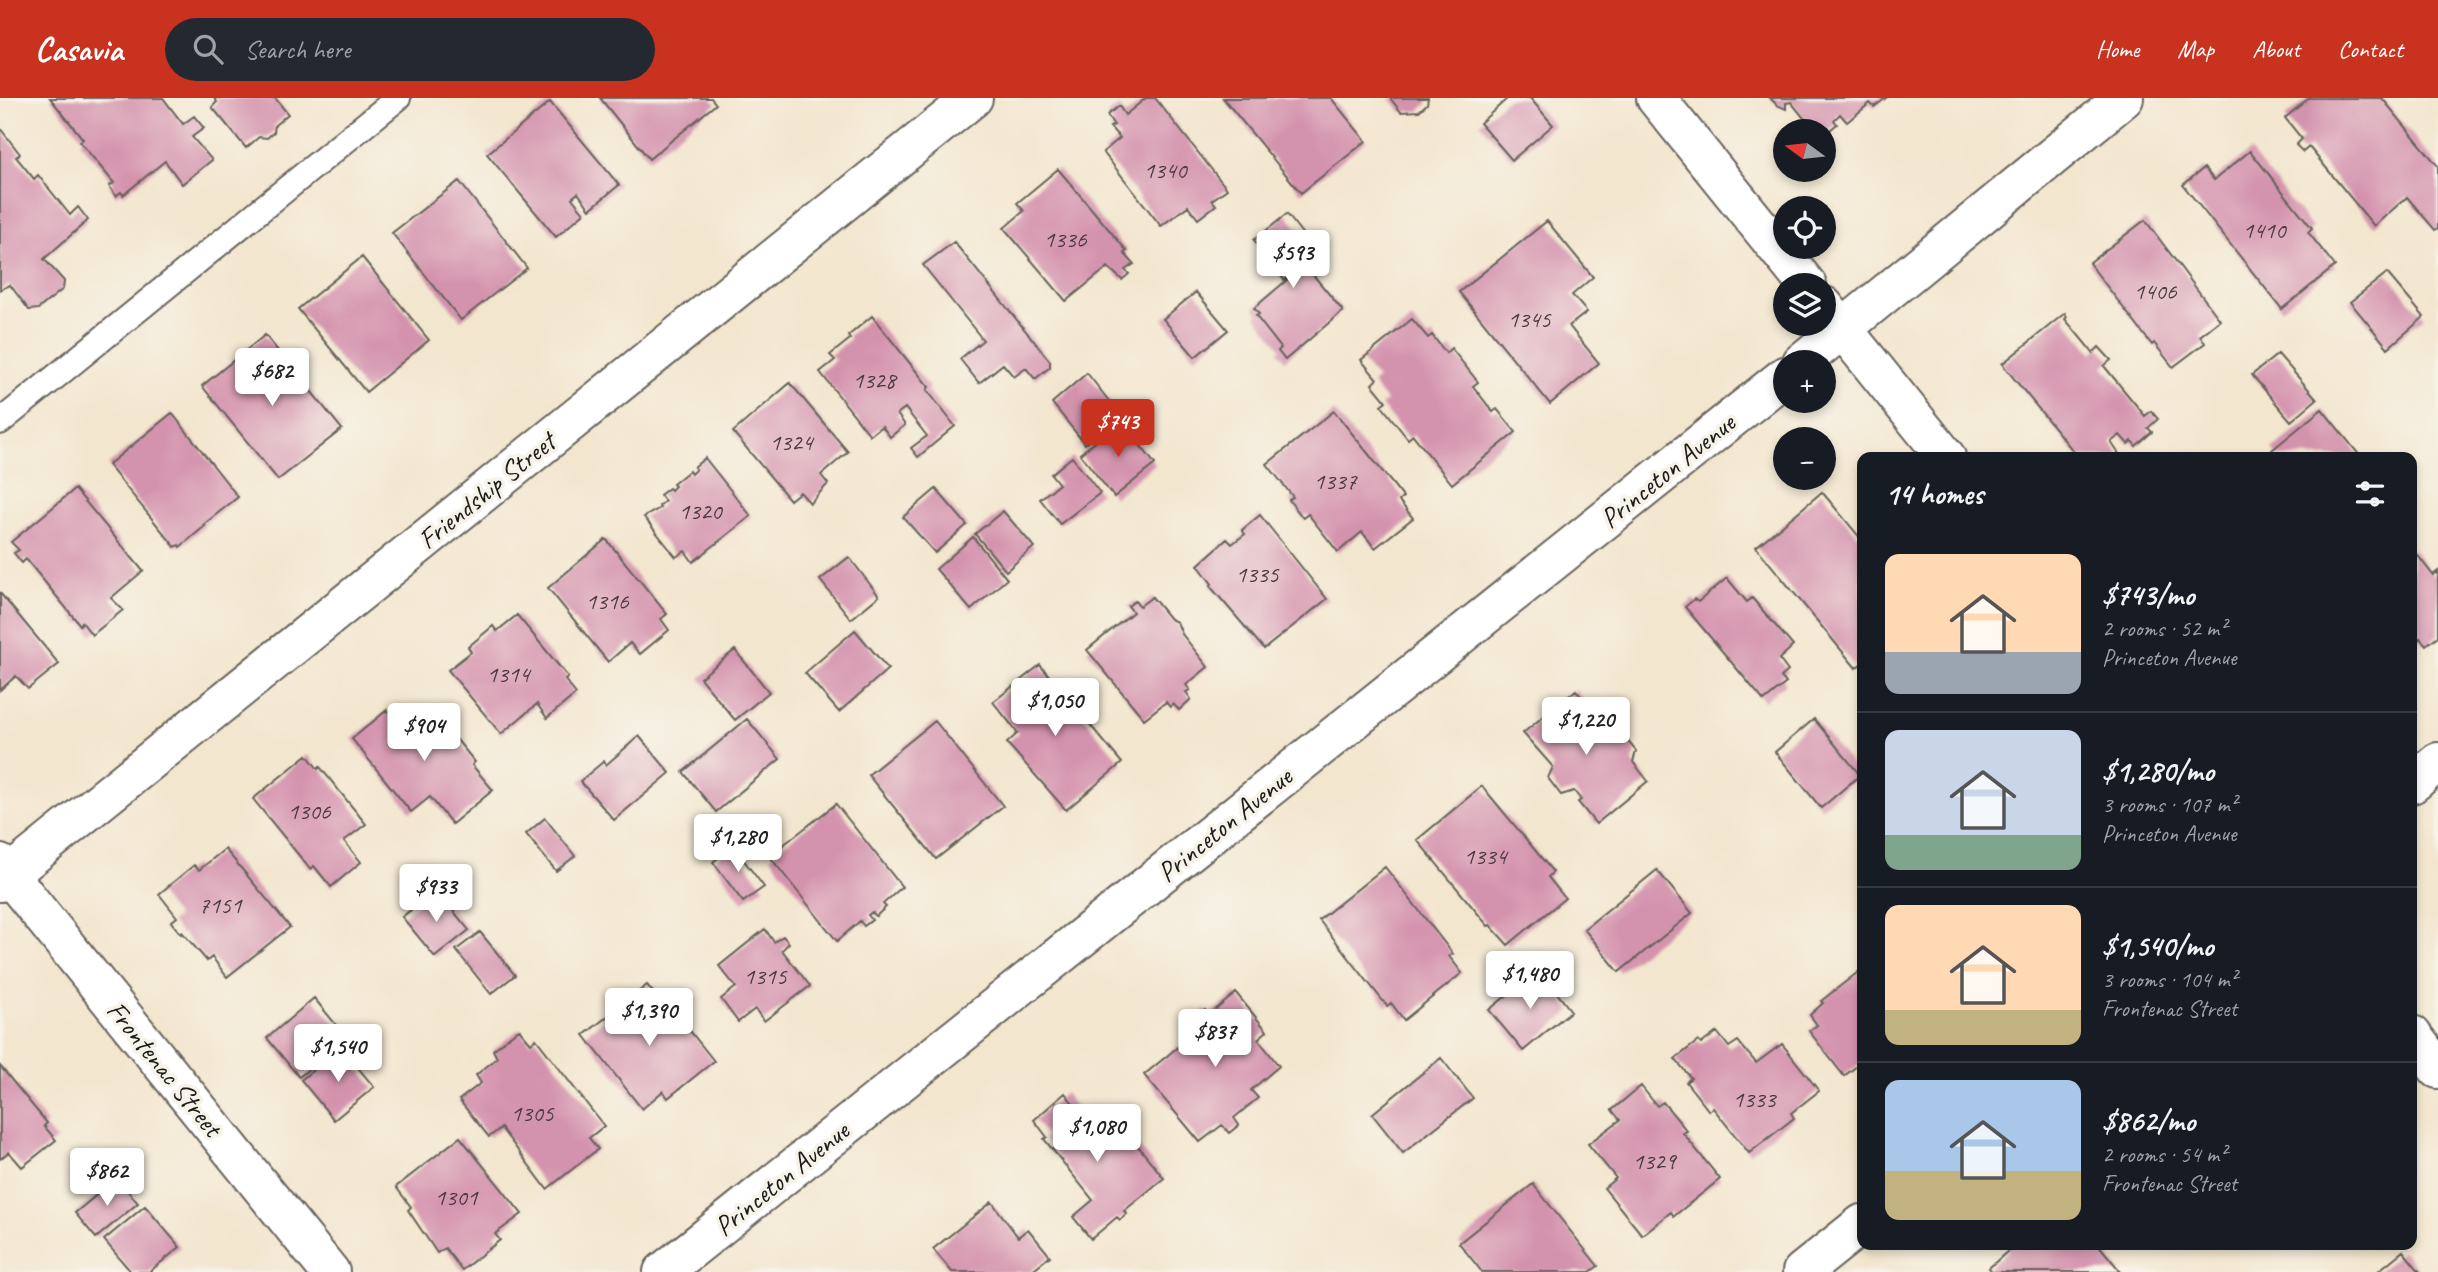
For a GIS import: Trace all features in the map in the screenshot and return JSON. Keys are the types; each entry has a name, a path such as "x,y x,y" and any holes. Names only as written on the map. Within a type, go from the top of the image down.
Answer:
{"street":[{"name":"Friendship Street","path":"3,874 973,98"},
{"path":"1656,98 1797,273"},
{"path":"1836,316 2124,98"},
{"path":"1836,322 1942,452"},
{"name":"Princeton Avenue","path":"663,1272 1773,386"},
{"path":"2417,780 2438,762"},
{"name":"Frontenac Street","path":"3,874 330,1272"},
{"path":"2417,1042 2438,1069"},
{"path":"1802,1272 1857,1228"}],"lane":[{"path":"0,422 398,98"}],"building":[{"path":"50,98 163,98 183,124 194,116 204,128 192,137 212,160 182,184 165,161 123,195 121,192 116,196 109,186 114,183 80,142 83,139"},
{"path":"214,98 275,98 288,114 275,125 274,132 267,138 259,137 246,148 212,107 217,102"},
{"path":"600,98 711,98 716,104 649,159"},
{"path":"1146,98 1155,98 1227,189 1212,200 1216,205 1198,219 1188,206 1161,226 1103,152 1120,138 1110,127 1114,125 1107,115 1119,106 1125,115"},
{"path":"1223,98 1331,98 1366,141 1301,193"},
{"path":"1390,98 1428,98 1427,104 1419,111 1401,112"},
{"path":"1508,98 1530,98 1553,125 1512,160 1480,123"},
{"path":"1770,98 1886,98 1874,107 1870,103 1847,122 1840,114 1835,119 1805,119 1791,102 1786,103 1786,109"},
{"path":"2309,98 2382,98 2438,166 2438,228 2435,230 2407,197 2374,226 2309,147 2303,152 2296,145 2302,139 2285,118"},
{"path":"550,102 619,185 590,209 578,193 572,198 584,213 556,237 487,154"},
{"path":"0,128 20,154 16,157 34,179 38,175 70,215 78,207 88,220 44,259 64,281 63,289 38,309 29,310 10,285 0,290"},
{"path":"2250,151 2312,228 2308,232 2335,266 2282,309 2183,185 2204,168 2214,180"},
{"path":"1058,169 1127,251 1124,253 1134,264 1125,270 1129,274 1122,280 1108,267 1066,301 1004,228 1024,211 1017,203"},
{"path":"459,181 527,268 461,320 392,233"},
{"path":"1287,214 1318,254 1304,264 1343,311 1285,360 1278,351 1281,348 1256,316 1259,314 1254,308 1301,268 1284,280 1254,240"},
{"path":"2145,220 2220,320 2200,336 2205,343 2173,367 2154,343 2152,345 2089,263"},
{"path":"1547,221 1593,277 1572,295 1587,312 1569,326 1599,363 1550,404 1459,292"},
{"path":"954,242 1050,361 1050,367 1035,379 1026,368 1014,377 1003,364 979,383 960,359 983,340 923,265"},
{"path":"362,257 429,340 366,392 298,309"},
{"path":"2387,273 2424,317 2388,348 2350,302"},
{"path":"1196,292 1228,330 1195,357 1163,319"},
{"path":"2065,313 2065,319 2093,353 2099,347 2111,360 2104,366 2145,416 2151,411 2158,419 2148,428 2152,432 2136,446 2132,441 2128,444 2120,435 2111,442 2118,452 2074,452 2002,364"},
{"path":"872,316 929,387 927,390 955,426 918,457 911,448 927,436 905,408 897,414 905,425 890,437 882,426 870,435 820,372 835,360 830,355"},
{"path":"1412,319 1428,338 1432,335 1446,353 1451,348 1478,382 1473,386 1493,412 1497,409 1516,432 1452,484 1413,435 1408,439 1381,405 1386,401 1372,384 1377,379 1361,360"},
{"path":"265,335 342,429 278,480 202,386"},
{"path":"2278,354 2317,399 2291,421 2252,375"},
{"path":"1087,373 1120,415 1085,444 1052,403"},
{"path":"790,383 848,452 821,475 828,484 810,503 800,492 790,500 733,432"},
{"path":"2322,409 2357,452 2273,452 2272,450"},
{"path":"1334,411 1403,497 1399,501 1413,518 1375,548 1362,532 1338,552 1308,514 1303,518 1289,500 1293,497 1267,464"},
{"path":"172,413 238,497 180,547 175,547 108,465"},
{"path":"1121,421 1155,464 1114,497 1080,454"},
{"path":"1072,457 1100,493 1060,524 1040,499 1059,484 1051,474"},
{"path":"705,458 751,516 693,562 685,551 676,557 644,517 660,508 665,501 660,495 669,488 671,490 675,486 673,484 689,471 691,474 696,469 694,467"},
{"path":"75,489 143,571 111,598 123,610 92,635 82,622 80,625 26,559 22,563 14,553 19,550 11,542"},
{"path":"936,489 967,525 935,553 903,517"},
{"path":"1822,492 1857,534 1857,667 1856,668 1756,547"},
{"path":"1003,511 1034,547 1006,571 975,534"},
{"path":"1260,515 1327,599 1264,649 1210,586 1212,584 1198,565 1227,539 1232,544 1245,534 1242,530"},
{"path":"973,537 1007,579 971,610 936,569"},
{"path":"606,539 667,614 661,619 669,630 640,654 630,643 608,662 548,588"},
{"path":"2417,554 2433,575 2438,571 2438,636 2426,645 2420,638 2417,641"},
{"path":"849,557 879,596 851,619 820,580"},
{"path":"1727,578 1747,602 1752,598 1793,646 1779,659 1788,671 1781,677 1786,683 1764,701 1685,607 1694,599 1698,602"},
{"path":"0,593 59,664 28,689 16,676 0,690"},
{"path":"1152,597 1170,619 1177,622 1182,634 1208,667 1186,685 1190,690 1186,692 1191,699 1179,710 1173,704 1170,707 1166,702 1144,719 1087,650 1133,612 1128,606 1135,601 1140,606"},
{"path":"517,615 568,677 565,680 576,694 547,718 537,704 501,734 448,670 471,652 468,647 493,626 497,631"},
{"path":"855,630 888,669 839,712 805,673"},
{"path":"735,650 769,692 735,720 700,678"},
{"path":"1040,665 1122,763 1066,810 1007,743 1018,733 993,702"},
{"path":"1576,690 1615,740 1626,739 1636,751 1633,762 1648,781 1596,824 1578,802 1581,800 1574,791 1561,795 1548,778 1553,767 1523,733"},
{"path":"430,707 475,762 472,765 493,790 452,824 430,797 411,812 352,739 387,710 398,724 416,709 420,714"},
{"path":"747,719 780,759 716,812 683,772"},
{"path":"1814,719 1857,771 1857,778 1821,808 1775,752"},
{"path":"935,721 1003,806 936,859 868,775"},
{"path":"639,736 670,773 614,820 580,781 604,761 606,765"},
{"path":"307,755 366,824 344,841 361,862 331,887 314,866 310,869 253,799"},
{"path":"1482,786 1553,872 1548,877 1565,898 1508,945 1490,925 1488,926 1417,840"},
{"path":"836,804 902,887 883,904 886,907 876,916 872,912 868,915 872,920 864,926 860,921 837,941 770,857 777,851 769,842 775,838 782,846"},
{"path":"545,818 575,856 556,871 526,834"},
{"path":"733,846 764,887 743,902 713,862"},
{"path":"225,849 290,927 227,977 212,957 207,961 171,922 177,917 159,894 194,865 199,870"},
{"path":"1385,867 1453,954 1449,956 1462,973 1404,1020 1391,1003 1387,1006 1319,920"},
{"path":"1657,870 1692,913 1619,972 1584,929"},
{"path":"436,890 469,930 435,957 402,917"},
{"path":"765,929 774,942 783,936 789,943 782,950 810,986 764,1021 755,1009 738,1022 721,999 736,987 719,966"},
{"path":"480,932 515,975 491,994 456,950"},
{"path":"1857,973 1857,1066 1844,1076 1809,1031 1817,1025 1810,1015 1823,1003 1821,1001"},
{"path":"1532,975 1536,981 1543,975 1571,1011 1523,1051 1489,1010"},
{"path":"647,985 668,1010 671,1007 714,1061 668,1098 663,1091 642,1109 584,1035"},
{"path":"1236,993 1267,1031 1258,1039 1279,1066 1251,1090 1258,1098 1234,1118 1239,1125 1229,1133 1222,1125 1200,1142 1144,1075 1191,1036 1187,1032 1196,1025 1192,1021 1205,1010 1209,1015"},
{"path":"314,998 347,1038 299,1077 267,1038"},
{"path":"519,1029 531,1043 536,1039 604,1126 589,1138 598,1149 547,1189 501,1128 489,1137 459,1100 481,1083 476,1075 497,1058 493,1050"},
{"path":"1717,1032 1729,1047 1738,1041 1756,1063 1782,1044 1819,1091 1791,1113 1794,1118 1749,1153 1713,1108 1709,1111 1686,1082 1691,1078 1675,1059 1698,1041 1701,1044"},
{"path":"341,1047 374,1087 334,1120 301,1080"},
{"path":"1441,1058 1473,1098 1403,1153 1372,1114"},
{"path":"0,1066 47,1123 44,1126 56,1140 22,1167 9,1152 0,1159"},
{"path":"1641,1086 1657,1106 1663,1102 1687,1131 1683,1133 1720,1179 1674,1216 1671,1212 1642,1235 1604,1188 1616,1178 1588,1144 1620,1120 1612,1110"},
{"path":"1065,1093 1078,1110 1082,1108 1114,1147 1129,1135 1164,1178 1124,1211 1127,1214 1120,1220 1117,1217 1091,1239 1073,1217 1093,1200 1044,1139 1047,1137 1034,1120"},
{"path":"460,1137 522,1214 495,1234 500,1240 462,1270 445,1248 437,1253 408,1210 411,1207 396,1187"},
{"path":"117,1178 138,1203 96,1238 75,1213"},
{"path":"1533,1184 1598,1266 1590,1272 1482,1272 1459,1243"},
{"path":"992,1202 1018,1237 1028,1229 1050,1256 1030,1272 952,1272 933,1249"},
{"path":"145,1206 180,1247 149,1272 131,1272 104,1240"},
{"path":"2009,1250 2103,1250 2121,1272 1992,1272 1989,1268"},
{"path":"2403,1251 2420,1272 2377,1272"}]}
